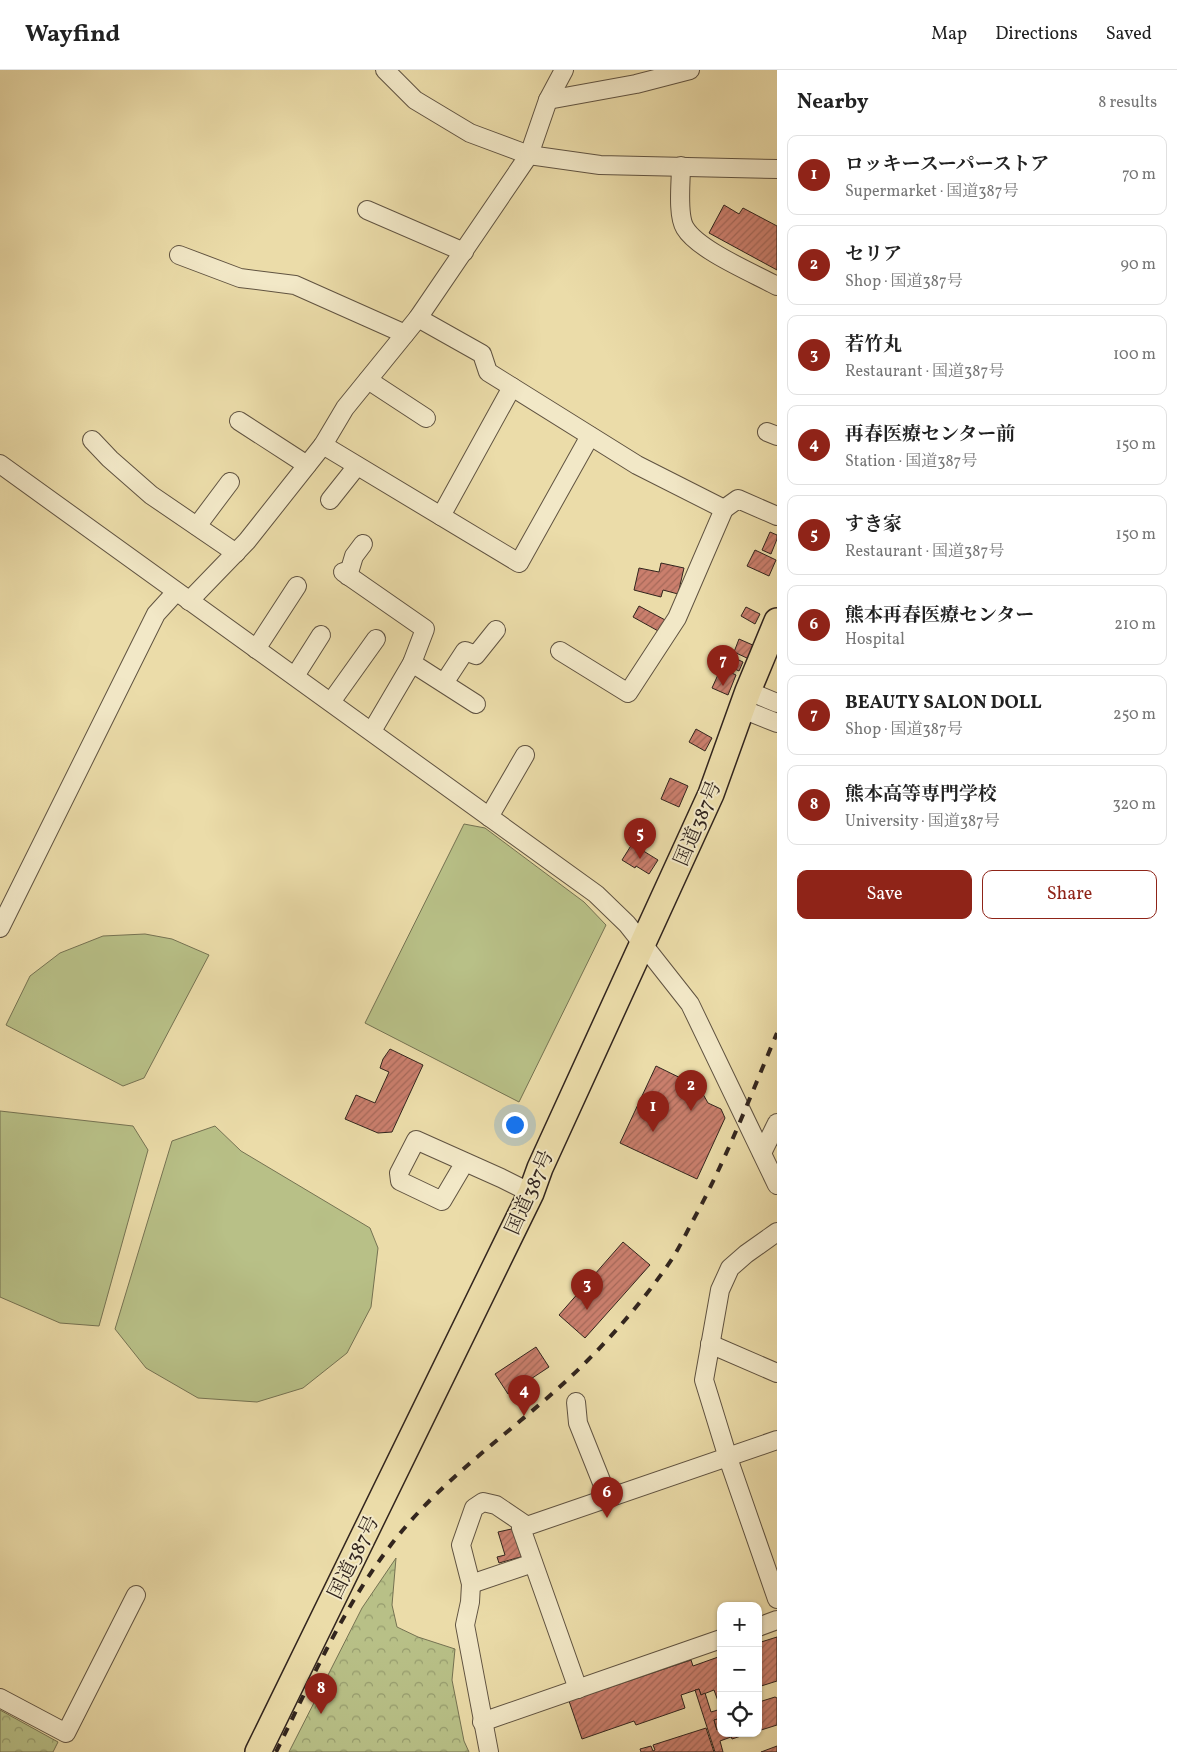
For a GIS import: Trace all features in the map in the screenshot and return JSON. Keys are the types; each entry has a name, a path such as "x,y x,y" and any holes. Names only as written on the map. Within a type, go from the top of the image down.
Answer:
{"highway":[{"name":"国道387号","path":"258,1752 531,1193 540,1168 711,794 745,700 777,621"}],"street":[{"path":"385,70 416,100 470,133 529,155 600,165 777,168"},
{"path":"0,928 156,614 236,553 323,445 345,408 418,318 529,155 548,100 564,70"},
{"path":"548,100 636,84 690,70"},
{"path":"682,166 680,204 684,227 699,244 777,286"},
{"path":"367,210 464,252"},
{"path":"179,255 240,278 295,286 405,334"},
{"path":"418,318 482,354 488,372 590,436 637,465 724,509"},
{"path":"368,380 426,418"},
{"path":"441,516 512,387"},
{"path":"239,421 307,465"},
{"path":"323,445 519,563 590,436"},
{"path":"92,440 110,459 151,495 236,553"},
{"path":"0,464 596,894 627,924 690,1004 777,1185"},
{"path":"330,500 357,466"},
{"path":"197,526 230,482"},
{"path":"560,650 628,693 678,618 724,509 738,498 777,516"},
{"path":"363,544 354,556 345,574 425,629 412,664 372,731"},
{"path":"256,649 297,586"},
{"path":"444,683 465,650 476,656 496,630"},
{"path":"295,676 321,635"},
{"path":"331,702 376,639"},
{"path":"412,664 476,704"},
{"path":"745,700 777,703"},
{"path":"745,700 777,723"},
{"path":"489,817 525,755"},
{"path":"762,1153 777,1123"},
{"path":"465,1162 531,1193"},
{"path":"777,1232 730,1268 720,1290 704,1380 728,1458 777,1599"},
{"path":"710,1344 777,1372"},
{"path":"576,1402 578,1423 608,1498"},
{"path":"578,1689 521,1528 777,1440"},
{"path":"489,1752 465,1625 470,1602 471,1584 461,1545 474,1508 483,1502 496,1505 527,1526"},
{"path":"471,1584 533,1563"},
{"path":"0,1698 66,1733 136,1595"},
{"path":"762,1625 777,1620"},
{"path":"482,1722 717,1641"}],"green space":[{"path":"464,824 485,828 584,902 606,925 519,1102 365,1023"},
{"path":"145,934 172,939 209,955 144,1078 123,1086 6,1025 30,976 60,953 103,936"},
{"path":"0,1111 133,1126 148,1150 99,1326 60,1323 0,1297"},
{"path":"215,1126 241,1151 370,1228 378,1248 371,1307 347,1353 303,1388 257,1402 198,1398 146,1368 115,1329 172,1141"},
{"path":"396,1558 392,1605 397,1627 418,1637 455,1649 452,1680 464,1741 469,1752 289,1752 362,1608"},
{"path":"0,1710 58,1742 53,1752 0,1752"}],"building":[{"path":"724,205 739,214 743,208 777,226 777,270 709,233"},
{"path":"770,532 777,535 771,554 762,550"},
{"path":"755,550 776,560 769,576 747,566"},
{"path":"661,563 684,568 678,594 663,590 661,597 634,590 639,568 659,572"},
{"path":"639,606 667,621 660,632 633,617"},
{"path":"746,607 760,614 755,624 741,616"},
{"path":"739,639 755,646 749,659 734,652"},
{"path":"726,654 743,662 739,671 722,663"},
{"path":"721,668 736,675 728,695 712,688"},
{"path":"696,729 712,738 705,751 689,742"},
{"path":"670,778 688,786 679,807 661,799"},
{"path":"632,844 658,860 649,874 622,860"},
{"path":"390,1049 423,1065 392,1132 378,1133 345,1119 356,1095 375,1103 389,1072 380,1068 383,1059"},
{"path":"656,1066 699,1087 708,1103 721,1109 725,1118 697,1179 620,1143"},
{"path":"623,1242 650,1265 585,1338 559,1315"},
{"path":"536,1347 549,1367 508,1394 495,1374"},
{"path":"516,1528 524,1556 499,1563 497,1557 505,1555 498,1532"},
{"path":"777,1637 777,1681 762,1686 762,1647 762,1642"},
{"path":"717,1657 717,1698 714,1690 701,1695 699,1689 681,1695 685,1708 636,1725 634,1721 582,1739 569,1701 691,1660 693,1666"},
{"path":"699,1689 701,1695 705,1693 711,1712 717,1710 717,1719 714,1720 717,1737 731,1737 720,1741 723,1752 715,1752 695,1690"},
{"path":"777,1698 777,1725 762,1730 762,1701"},
{"path":"717,1719 717,1730 714,1720"},
{"path":"706,1728 714,1752 641,1752 640,1749 651,1746 653,1751 655,1750 653,1745"},
{"path":"777,1746 777,1752 761,1752"}],"railway":[{"path":"276,1752 348,1610 365,1582 402,1531 445,1486 586,1362 631,1313 672,1259 703,1201 737,1130 777,1033"}],"place":[{"name":"BEAUTY SALON DOLL","path":"723,686"},
{"name":"すき家","path":"640,859"},
{"name":"セリア","path":"691,1111"},
{"name":"ロッキースーパーストア","path":"653,1132"},
{"name":"若竹丸","path":"587,1310"},
{"name":"再春医療センター前","path":"524,1416"},
{"name":"熊本再春医療センター","path":"607,1518"},
{"name":"熊本高等専門学校","path":"321,1714"}]}
